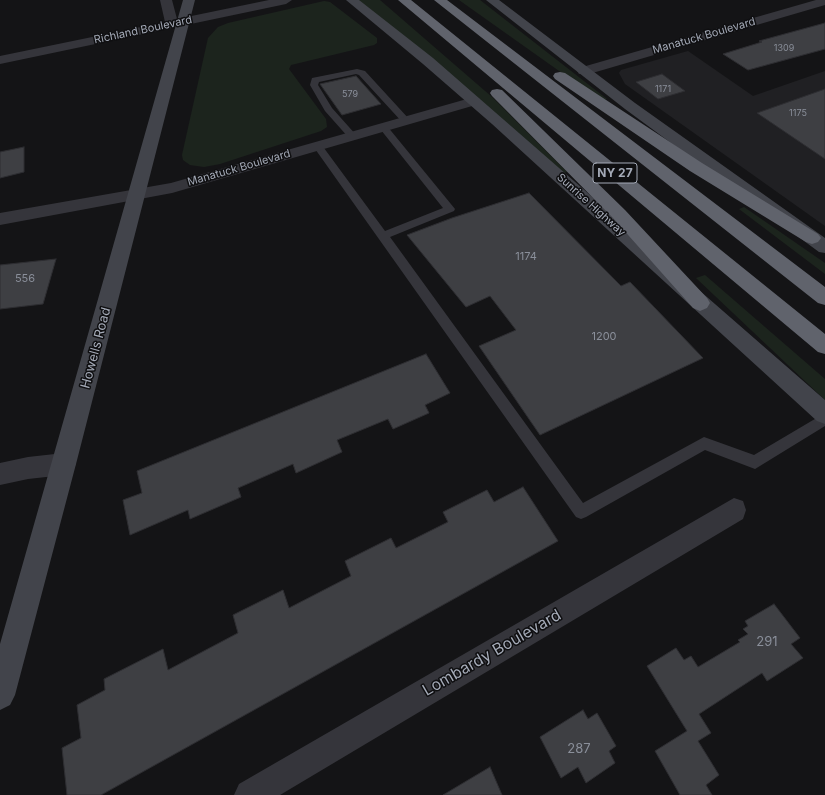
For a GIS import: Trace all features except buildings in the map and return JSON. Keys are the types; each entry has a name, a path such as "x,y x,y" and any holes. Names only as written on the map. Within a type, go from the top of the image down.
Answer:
{"highway":[{"path":"403,0 619,214 700,303"},
{"name":"NY 27","path":"403,0 825,346"},
{"path":"443,3 530,55 696,167 818,243"},
{"name":"NY 27","path":"443,3 825,298"}],"main road":[{"name":"Howells Road","path":"0,695 137,194 178,23 189,0"},
{"name":"Sunrise Highway","path":"352,0 406,42 474,101 825,414"},
{"path":"492,0 584,71 818,243"}],"street":[{"path":"166,0 178,23"},
{"name":"Richland Boulevard","path":"0,60 286,0"},
{"name":"Manatuck Boulevard","path":"584,71 825,1"},
{"name":"Manatuck Boulevard","path":"0,219 172,188 474,101"},
{"path":"0,474 28,468 64,464"},
{"name":"Lombardy Boulevard","path":"250,795 734,510"}],"lane":[{"path":"352,136 328,110 314,86 315,80 357,71 362,73 406,121"},
{"path":"383,236 450,209 384,128"},
{"path":"318,146 581,512 704,443 755,462 825,419"}],"shaded area":[{"path":"358,0 380,0 492,97 567,172 564,173"},
{"path":"459,0 480,0 607,99 600,100"},
{"path":"324,1 330,2 377,38 377,43 374,45 291,65 289,69 326,119 327,127 321,131 220,164 204,167 190,165 183,160 182,155 208,38 218,27 228,23"},
{"path":"688,51 753,96 825,71 825,226 625,84 619,73 621,70"},
{"path":"744,207 825,263 825,274 739,209"},
{"path":"705,275 825,379 825,400 696,278"}]}
